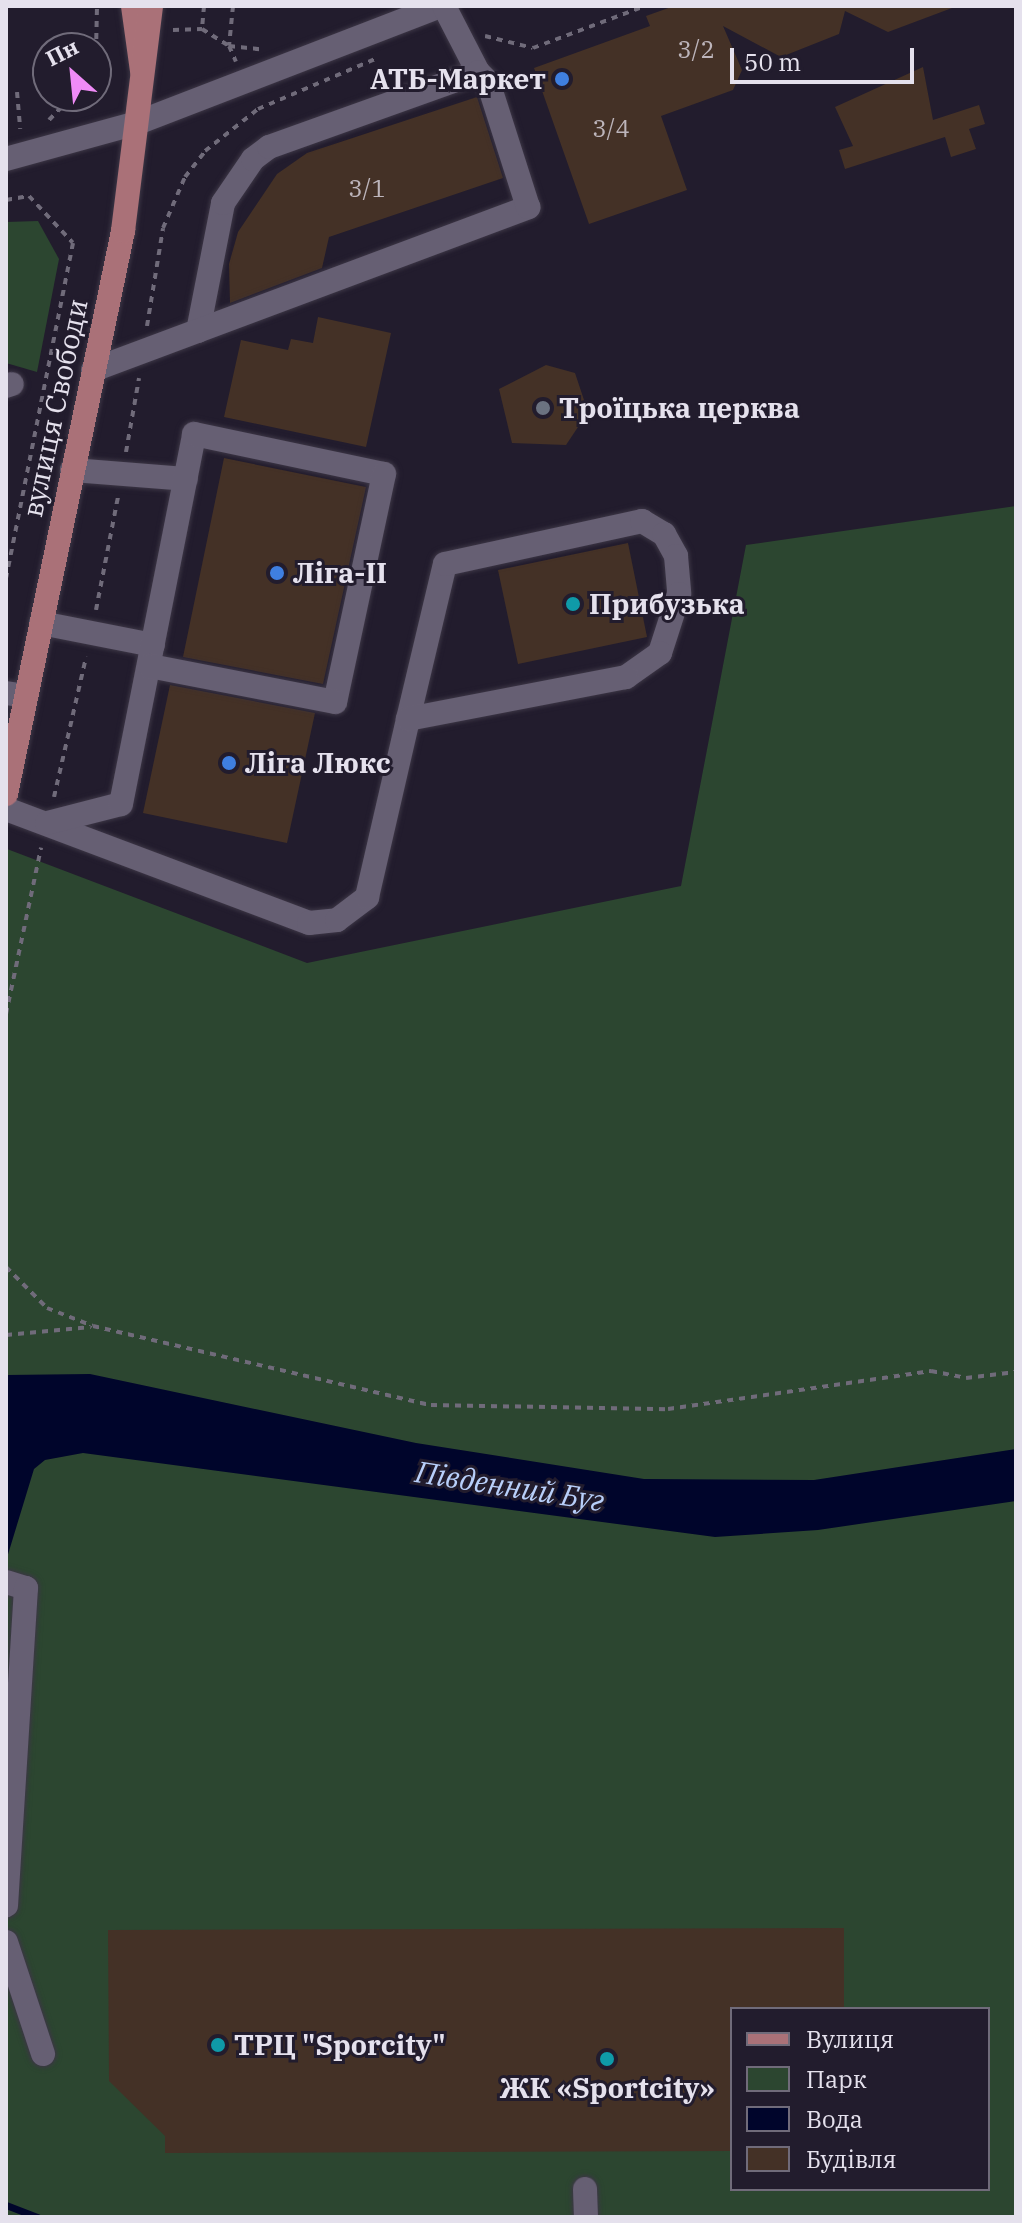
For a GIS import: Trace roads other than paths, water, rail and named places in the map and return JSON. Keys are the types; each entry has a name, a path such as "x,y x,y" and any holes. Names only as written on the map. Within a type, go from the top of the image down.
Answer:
{"main road":[{"name":"вулиця Свободи","path":"133,6 133,37 144,80"},
{"name":"вулиця Свободи","path":"6,794 16,694 41,623 123,231 151,6"}],"street":[{"path":"6,159 137,123 442,6 478,72 488,82 528,207 93,370"},
{"path":"198,331 223,203 253,159 269,147 478,72"},
{"path":"41,623 151,656 335,702 384,474 194,434 186,479 151,656 121,804 47,823"},
{"path":"72,470 186,479"},
{"path":"6,809 309,923 337,920 367,897 408,719 445,564 642,521 664,534 676,556 679,594 660,653 626,677 408,719"},
{"path":"6,1582 26,1588 6,1905"},
{"path":"6,1942 43,2054"},
{"path":"585,2189 586,2217"}],"water":[{"name":"Південний Буг","path":"90,1374 416,1443 644,1479 814,1480 1016,1449 1016,1501 818,1530 715,1537 83,1453 45,1460 34,1469 6,1561 6,1375"}],"waterway":[{"path":"6,2205 38,2217"}],"place":[{"name":"АТБ-Маркет","path":"562,79"},
{"name":"Троїцька церква","path":"543,408"},
{"name":"Ліга-II","path":"277,573"},
{"name":"Прибузька","path":"573,604"},
{"name":"Ліга Люкс","path":"229,763"},
{"name":"ТРЦ \"Sporcity\"","path":"218,2045"},
{"name":"ЖК «Sportcity»","path":"607,2059"}]}
